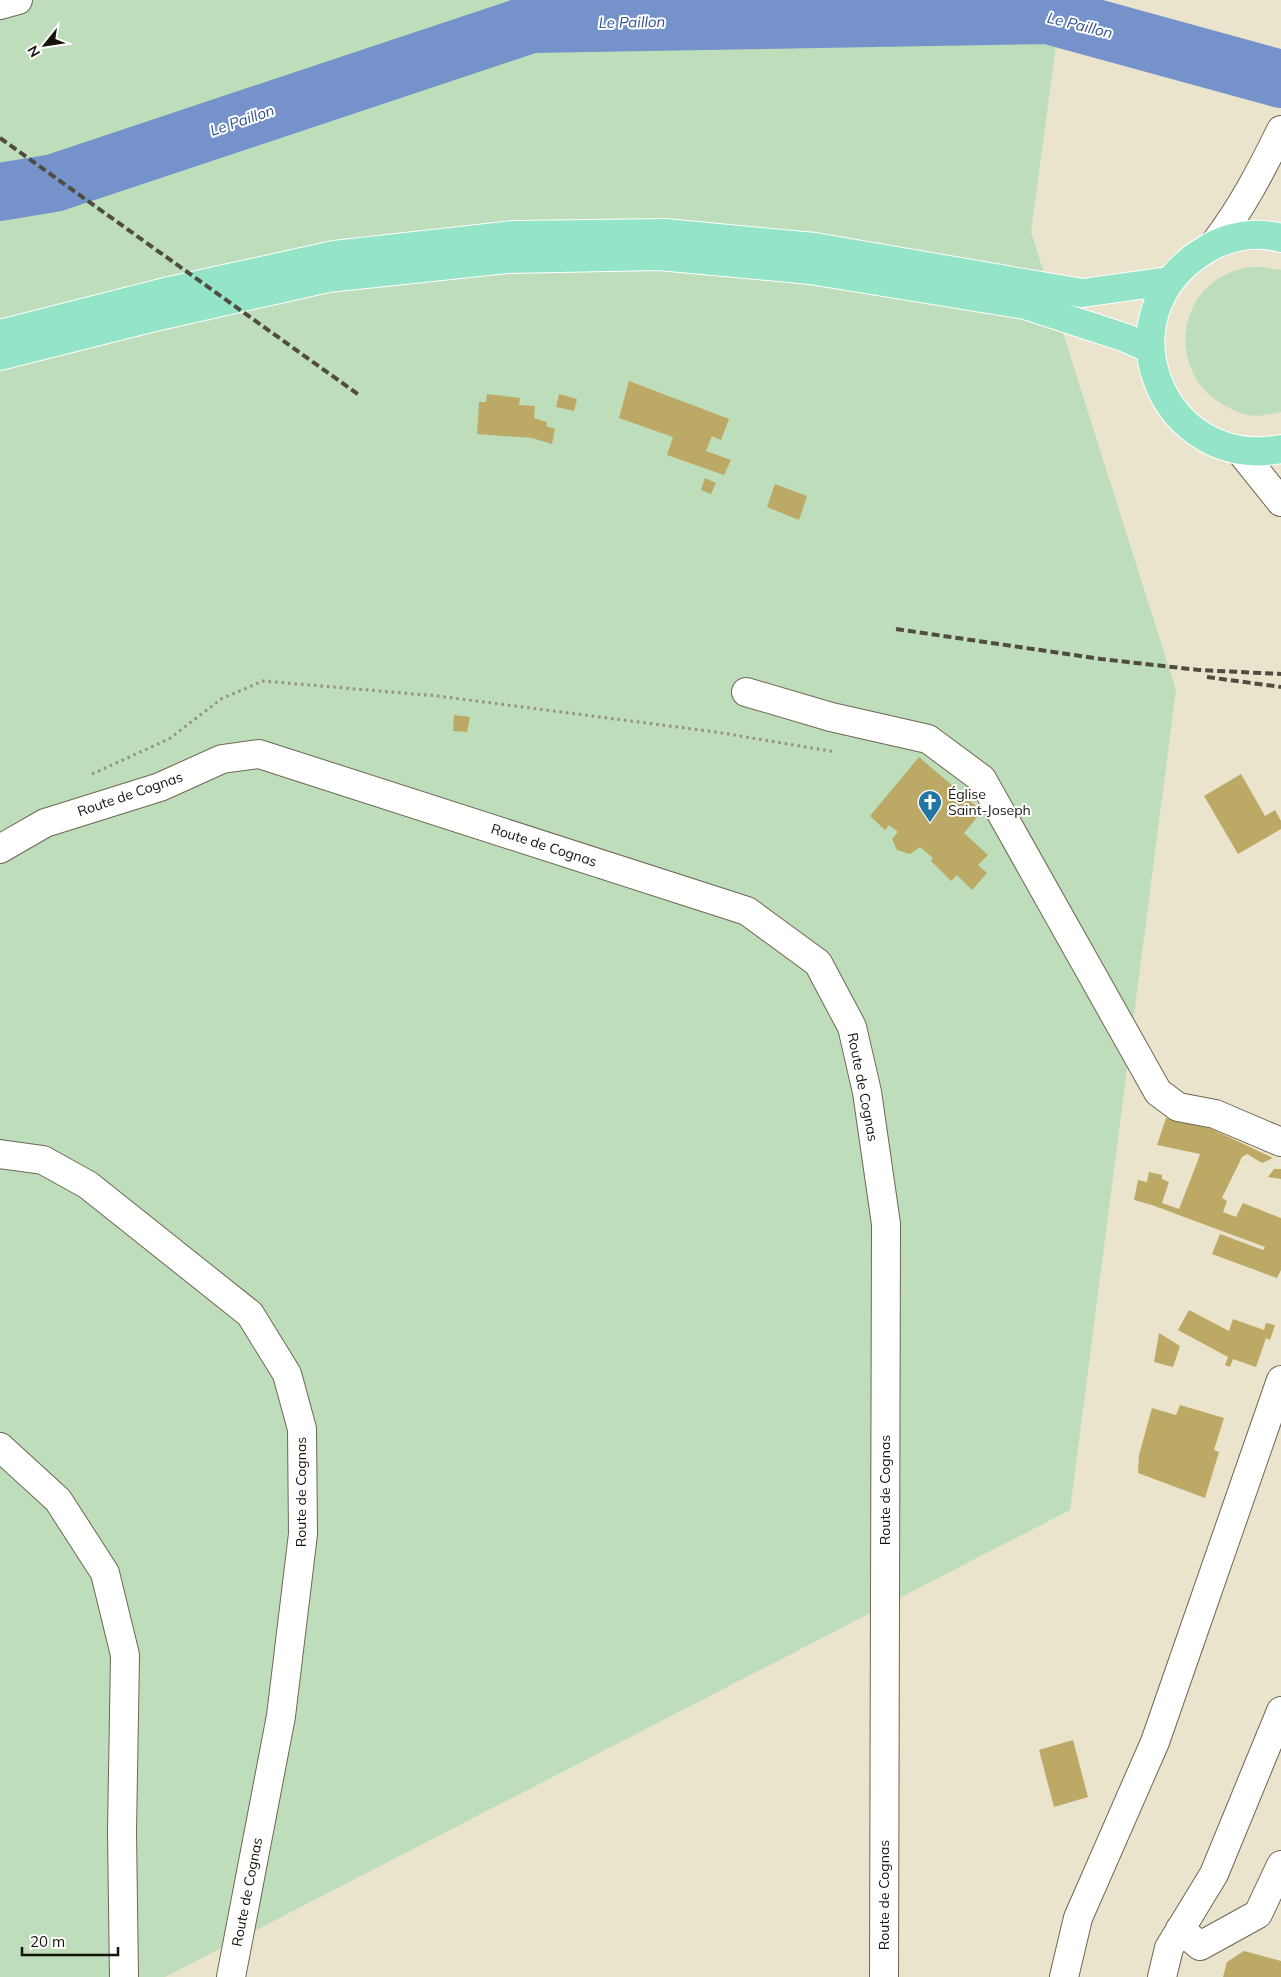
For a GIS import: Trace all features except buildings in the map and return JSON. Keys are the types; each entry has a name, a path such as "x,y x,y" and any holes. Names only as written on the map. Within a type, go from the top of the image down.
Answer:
{"main road":[{"path":"0,334 165,292 334,255 513,235 665,233 815,247 1082,293 1169,281"},
{"path":"1281,238 1242,236 1215,243 1190,259 1169,281 1158,302 1151,325 1150,349 1158,385 1178,416 1206,438 1240,451 1267,452 1281,449"},
{"path":"0,356 159,316 328,278 507,259 659,256 810,270 1025,305 1126,338 1150,349"}],"street":[{"path":"0,6 18,0"},
{"path":"1215,243 1234,218 1255,184 1281,130"},
{"path":"1240,451 1281,502"},
{"path":"746,692 831,717 928,739 982,779 1158,1092 1178,1107 1216,1114 1281,1142"},
{"name":"Route de Cognas","path":"0,849 45,823 160,787 222,759 260,754 747,911 818,963 852,1027 867,1092 886,1224 884,1977"},
{"name":"Route de Cognas","path":"0,1154 43,1160 88,1185 250,1314 287,1374 302,1429 303,1534 282,1716 231,1977"},
{"path":"1064,1977 1078,1918 1156,1742 1281,1380"},
{"path":"0,1447 58,1500 105,1574 125,1655 122,1832 124,1977"},
{"path":"1162,1977 1169,1948 1214,1874 1281,1711"},
{"path":"1180,1929 1200,1946 1269,1916 1281,1865"}],"path":[{"path":"87,776 169,739 221,699 263,681 438,696 716,732 844,753"}],"green space":[{"path":"0,0 1062,0 1031,232 1176,690 1070,1510 165,1977 0,1977"},
{"path":"1249,267 1281,270 1281,412 1253,416 1231,409 1204,389 1192,371 1186,351 1186,330 1192,310 1203,292 1219,278"}],"waterway":[{"name":"Le Paillon","path":"0,192 54,183 531,24 1048,15 1281,79"}],"railway":[{"path":"0,138 359,395"},
{"path":"896,629 1101,659 1199,670 1281,674"},
{"path":"1207,677 1281,687"}],"place":[{"name":"Église Saint-Joseph","path":"930,823"}]}
